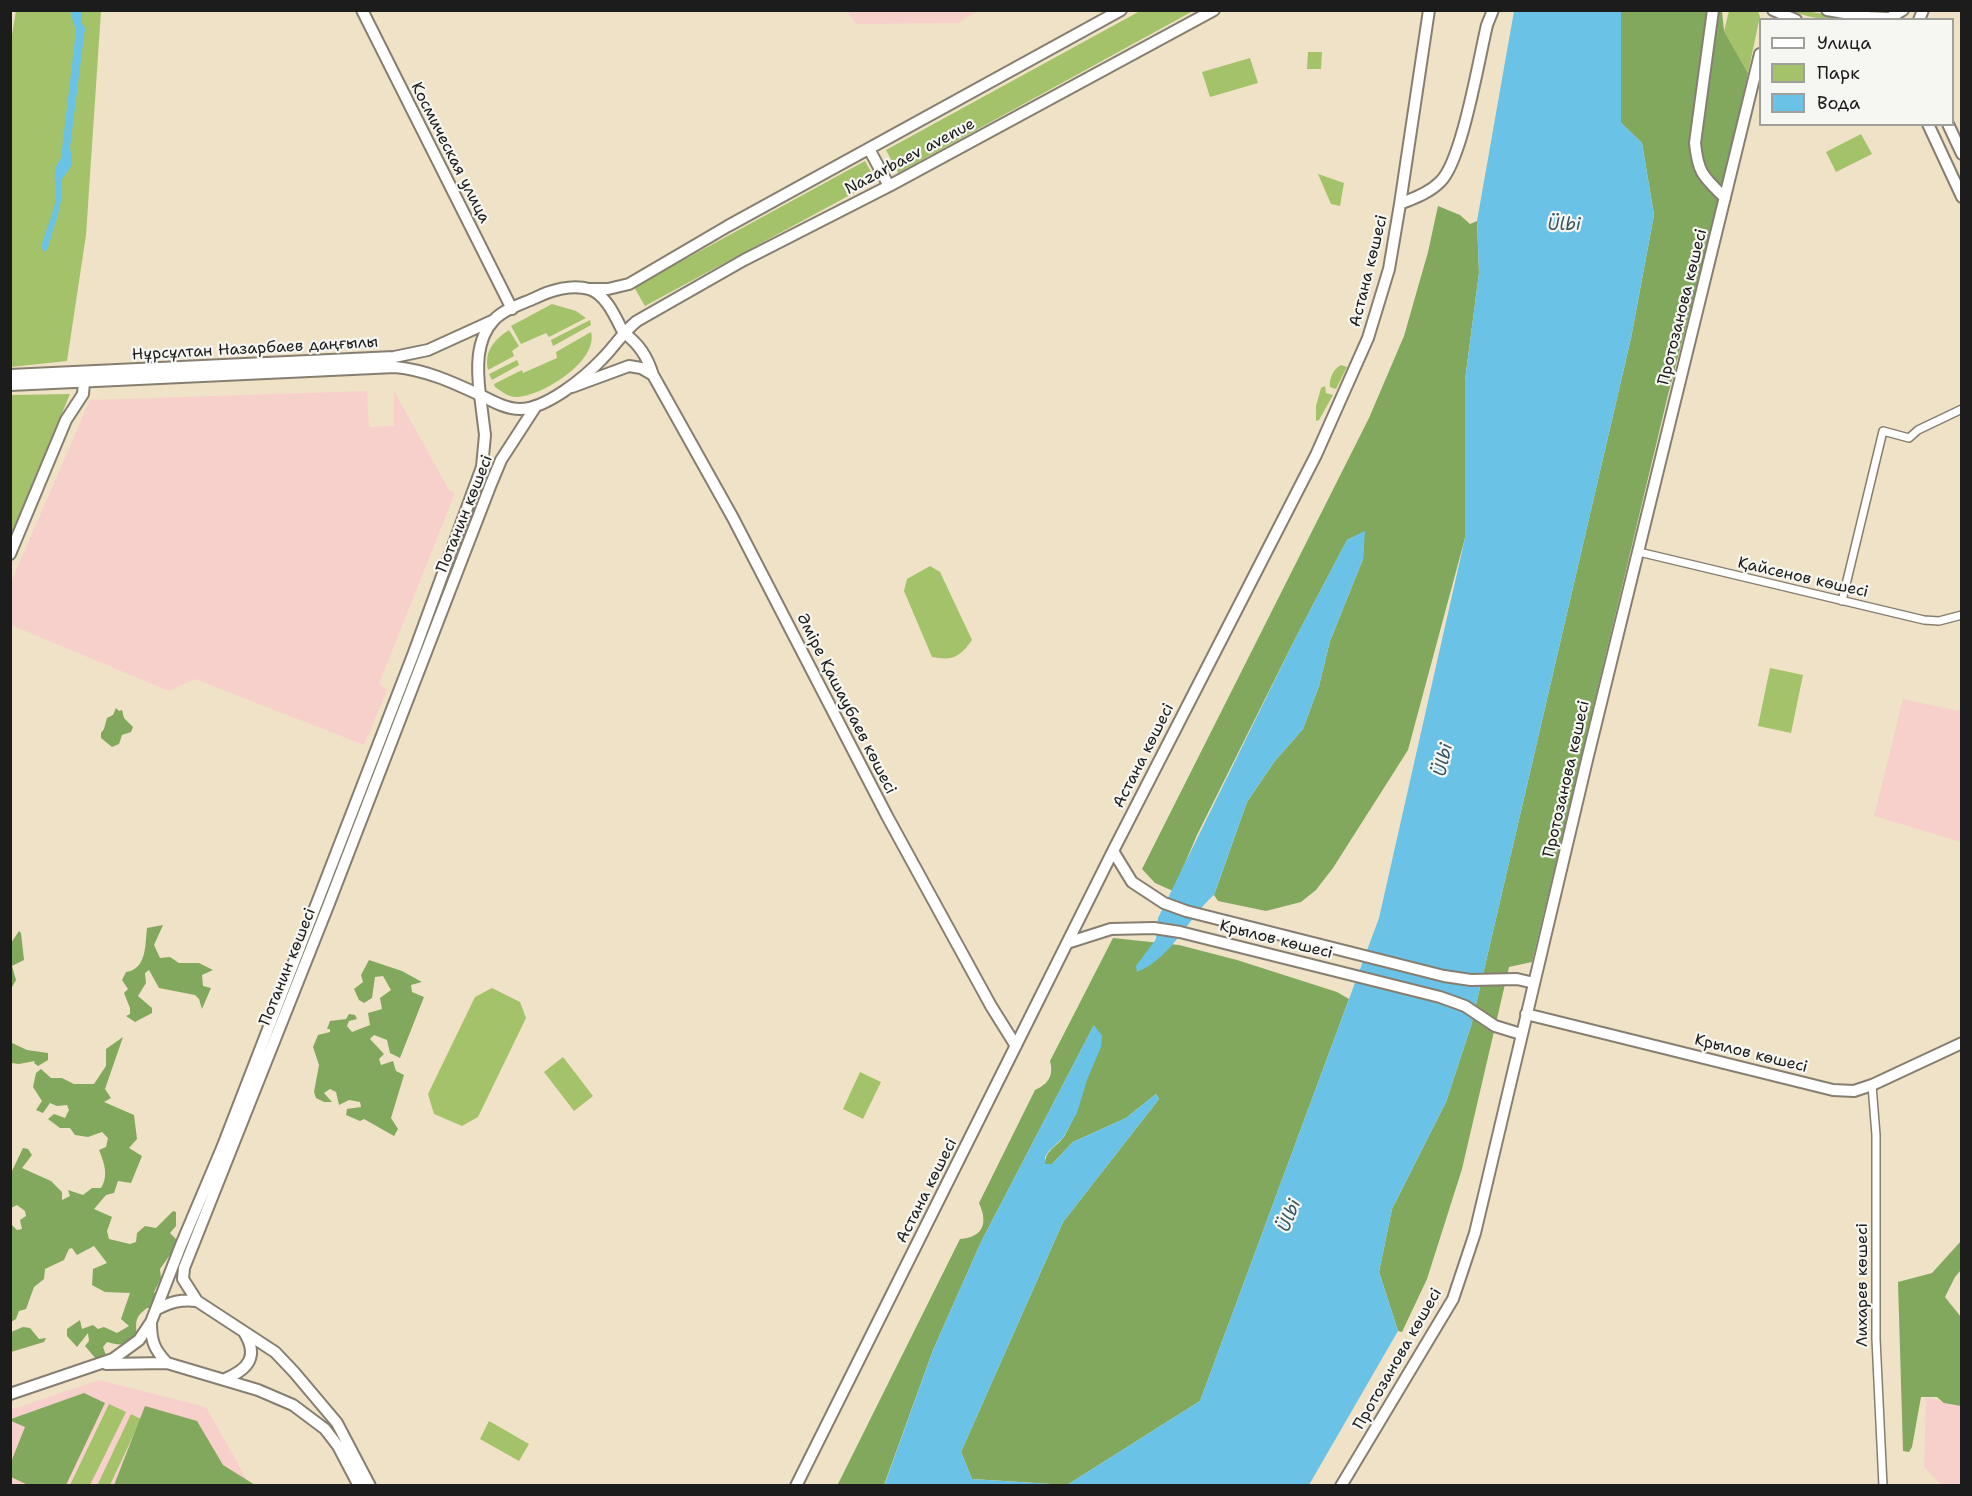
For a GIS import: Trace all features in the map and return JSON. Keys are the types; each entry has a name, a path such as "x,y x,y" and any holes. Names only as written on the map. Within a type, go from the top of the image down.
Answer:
{"main road":[{"name":"Космическая улица","path":"362,10 512,309"},
{"name":"Nazarbaev avenue","path":"590,290 629,284 728,226 1121,10"},
{"name":"Nazarbaev avenue","path":"623,332 637,321 744,260 889,186 1214,10"},
{"name":"Астана көшесі","path":"796,1485 1113,851 1316,454 1366,343 1389,269 1429,10"},
{"path":"1400,204 1423,195 1441,182 1456,157 1487,25 1493,10"},
{"path":"1713,10 1695,143 1701,174 1725,198"},
{"path":"1827,10 1868,18 1888,17 1903,10"},
{"path":"1879,10 1888,17"},
{"path":"1773,14 1788,18"},
{"name":"Протозанова көшесі","path":"1341,1485 1453,1299 1475,1233 1587,760 1759,62"},
{"path":"1929,126 1962,197"},
{"path":"1949,126 1962,154"},
{"path":"868,149 889,186"},
{"name":"Нұрсұлтан Назарбаев даңғылы","path":"10,385 71,377 394,357 428,350 548,292 566,288 590,290"},
{"path":"590,290 607,304 623,332"},
{"path":"480,395 478,356 494,320"},
{"name":"Нұрсұлтан Назарбаев даңғылы","path":"10,375 71,377 84,381 395,367 419,370 440,377 494,403 519,409 536,406 563,391 602,359 623,332"},
{"name":"Әміре Қашаубаев көшесі","path":"623,332 639,346 647,357 653,375 733,518 887,816 991,1006 1016,1046"},
{"path":"563,391 629,366 641,368 653,375"},
{"path":"10,554 66,420 82,394 84,381"},
{"name":"Потанин көшесі","path":"152,1322 181,1245 222,1148 405,675 482,467 485,435 480,395"},
{"name":"Потанин көшесі","path":"370,1485 337,1423 275,1352 197,1301 183,1279 188,1257 328,906 491,484 501,460 536,406"},
{"name":"Крылов көшесі","path":"1113,851 1132,882 1164,903 1185,911 1444,976 1471,980 1510,978 1534,983"},
{"name":"Крылов көшесі","path":"1067,943 1111,929 1154,928 1180,932 1440,997 1466,1006 1496,1026 1521,1034"},
{"name":"Крылов көшесі","path":"1526,1014 1833,1090 1854,1091 1872,1085 1962,1043"},
{"path":"157,1309 172,1301 182,1299 197,1301"},
{"path":"152,1322 151,1340 167,1363"},
{"path":"10,1394 113,1359 139,1340 152,1322"},
{"path":"225,1379 244,1370 252,1354 251,1343 243,1331"},
{"path":"97,1365 167,1363 258,1389 292,1405 325,1429 338,1446 359,1485"}],"street":[{"path":"1842,601 1882,431 1909,438 1918,430 1962,409"},
{"name":"Қайсенов көшесі","path":"1639,552 1924,620 1939,621 1962,615"},
{"name":"Лихарев көшесі","path":"1872,1085 1876,1135 1876,1339 1883,1485"},
{"path":"331,1437 342,1432"}],"shaded area":[{"path":"847,11 978,11 958,23 856,24"},
{"path":"367,391 369,427 394,426 394,391 449,490 455,493 379,684 387,690 364,745 195,679 169,691 11,625 11,582 90,400"},
{"path":"1903,699 1958,711 1961,708 1961,842 1874,816"},
{"path":"99,1380 206,1407 250,1485 11,1485 10,1410"},
{"path":"1926,1398 1961,1404 1961,1485 1941,1485 1924,1467"}],"green space":[{"path":"16,11 101,11 86,235 67,361 11,367 10,46"},
{"path":"1140,11 1193,11 898,173 886,150"},
{"path":"1621,11 1722,11 1724,31 1748,73 1728,166 1668,395 1532,962 1509,967 1462,1169 1427,1279 1402,1332 1398,1331 1379,1272 1392,1209 1446,1102 1471,1026 1631,338 1654,215 1642,143 1621,123"},
{"path":"1729,11 1758,11 1760,16 1748,73 1724,31"},
{"path":"1793,11 1853,18 1817,18"},
{"path":"1308,52 1322,52 1321,69 1307,69"},
{"path":"1250,58 1258,83 1210,97 1202,72"},
{"path":"1861,134 1872,154 1836,172 1826,152"},
{"path":"865,161 876,181 645,306 634,287"},
{"path":"1318,174 1344,183 1340,206 1331,204"},
{"path":"1438,206 1460,215 1470,224 1477,221 1479,273 1465,380 1465,538 1408,750 1333,868 1316,890 1301,902 1266,911 1218,901 1214,895 1247,802 1274,762 1303,729 1319,686 1330,641 1363,559 1364,532 1347,540 1197,835 1173,891 1155,883 1142,869 1369,418 1404,336 1428,252"},
{"path":"552,304 576,311 586,318 549,337 546,333 521,344 511,326"},
{"path":"590,320 591,325 553,346 551,340"},
{"path":"509,330 519,346 512,351 514,356 488,370 487,357 491,347"},
{"path":"591,332 591,343 586,354 566,375 553,384 539,391 516,397 507,395 495,387 494,384 522,370 523,373 557,358 556,352"},
{"path":"517,360 519,365 492,380 489,374"},
{"path":"1341,365 1347,367 1336,389 1330,387 1332,374"},
{"path":"1325,386 1326,393 1333,395 1319,420 1316,421 1316,406 1321,388"},
{"path":"70,394 11,536 11,395"},
{"path":"930,566 940,572 972,640 960,654 951,658 932,657 904,591 907,579"},
{"path":"1770,668 1803,675 1791,733 1758,726"},
{"path":"116,708 119,711 122,710 124,718 133,727 131,732 122,735 119,744 112,747 101,738 101,733 107,718 113,715"},
{"path":"163,925 154,945 160,958 170,957 179,963 199,963 213,970 202,975 203,986 211,988 202,1009 195,995 159,988 149,970 145,973 146,983 138,996 152,1008 152,1013 135,1022 126,1016 130,1014 124,993 128,989 122,980 126,972 138,966 144,955 147,928"},
{"path":"19,931 24,960 12,966 16,980 11,989 11,943"},
{"path":"1113,938 1179,945 1237,960 1337,992 1349,999 1200,1401 1067,1485 972,1479 961,1452 1063,1222 1159,1099 1156,1094 1126,1118 1073,1142 1052,1164 1045,1165 1047,1155 1062,1139 1072,1122 1082,1095 1094,1025 981,1242 933,1350 884,1485 837,1486 960,1239 974,1235 982,1228 983,1217 979,1203 1035,1090 1049,1079 1050,1061"},
{"path":"369,960 402,971 422,982 411,985 412,992 424,997 400,1058 390,1053 387,1040 374,1035 370,1039 384,1054 379,1059 381,1065 393,1061 396,1071 404,1075 391,1118 398,1129 394,1136 364,1119 360,1121 346,1115 347,1109 361,1107 360,1102 349,1100 339,1105 336,1092 330,1089 324,1093 332,1102 324,1102 316,1098 314,1092 319,1065 313,1047 318,1035 330,1032 330,1029 327,1029 330,1021 346,1019 349,1014 355,1015 357,1019 349,1021 347,1026 352,1032 370,1025 368,1013 382,1009 380,998 391,990 383,976 375,977 372,998 364,1003 359,1000 354,989 363,982 361,975"},
{"path":"492,988 520,1002 526,1018 478,1117 462,1126 434,1114 428,1094 475,997"},
{"path":"123,1037 105,1089 111,1098 104,1102 134,1115 137,1139 129,1148 142,1156 131,1183 118,1181 114,1193 106,1195 94,1209 112,1217 107,1231 109,1239 130,1244 136,1242 137,1233 145,1226 156,1228 173,1211 176,1212 176,1226 170,1233 179,1242 160,1269 161,1278 154,1292 158,1296 155,1308 147,1308 137,1319 137,1335 124,1344 107,1342 103,1347 106,1355 96,1359 85,1346 89,1341 88,1333 77,1347 67,1336 67,1329 80,1320 82,1329 93,1325 98,1329 104,1327 117,1333 129,1326 121,1319 130,1293 105,1292 92,1285 93,1269 107,1263 94,1246 77,1255 72,1248 69,1249 64,1260 45,1269 44,1279 34,1287 26,1309 19,1311 16,1319 11,1322 11,1224 17,1230 22,1229 20,1220 26,1216 25,1211 17,1205 11,1208 11,1173 23,1148 28,1149 32,1155 22,1168 51,1181 62,1192 62,1200 70,1196 68,1190 83,1195 92,1188 101,1188 105,1174 99,1150 106,1147 108,1138 102,1132 88,1137 75,1135 70,1128 60,1128 48,1119 54,1114 65,1118 69,1110 67,1105 57,1106 50,1103 43,1113 36,1110 42,1101 33,1087 36,1073 41,1069 51,1078 62,1078 74,1084 94,1084 106,1066 106,1049"},
{"path":"10,1042 27,1050 48,1053 48,1060 38,1066 34,1063 35,1061 11,1063"},
{"path":"563,1057 593,1096 574,1111 544,1072"},
{"path":"860,1072 881,1082 863,1119 843,1109"},
{"path":"1961,1241 1961,1270 1945,1297 1961,1317 1961,1406 1944,1403 1937,1397 1921,1397 1912,1447 1909,1452 1903,1451 1898,1282 1932,1273"},
{"path":"23,1327 30,1328 39,1339 46,1338 44,1342 11,1352 11,1332"},
{"path":"84,1393 105,1403 66,1485 28,1485 11,1477 11,1462 25,1427 11,1419"},
{"path":"109,1404 126,1412 90,1485 70,1485"},
{"path":"145,1406 197,1421 223,1465 255,1485 114,1485"},
{"path":"131,1414 141,1419 110,1485 97,1486"},
{"path":"489,1421 529,1444 519,1461 480,1439"}],"water":[{"path":"70,11 82,11 82,24 85,28 70,147 72,160 71,166 61,181 60,206 45,252 42,244 56,199 55,172 61,158 76,31"},
{"name":"Ülbi","path":"1514,11 1621,11 1621,123 1642,143 1654,215 1631,338 1471,1026 1446,1102 1392,1209 1379,1272 1398,1331 1309,1485 884,1486 933,1350 981,1242 1094,1025 1102,1036 1101,1047 1087,1080 1077,1113 1063,1138 1045,1157 1045,1164 1052,1164 1073,1142 1126,1118 1156,1094 1159,1099 1063,1222 961,1452 972,1479 1067,1485 1200,1401 1379,918 1465,538 1465,380 1479,273 1477,221"},
{"path":"1365,531 1363,559 1330,641 1319,686 1303,729 1274,762 1247,802 1214,895 1195,915 1170,948 1137,972 1136,966 1156,939 1158,918 1295,639 1347,540"}]}
